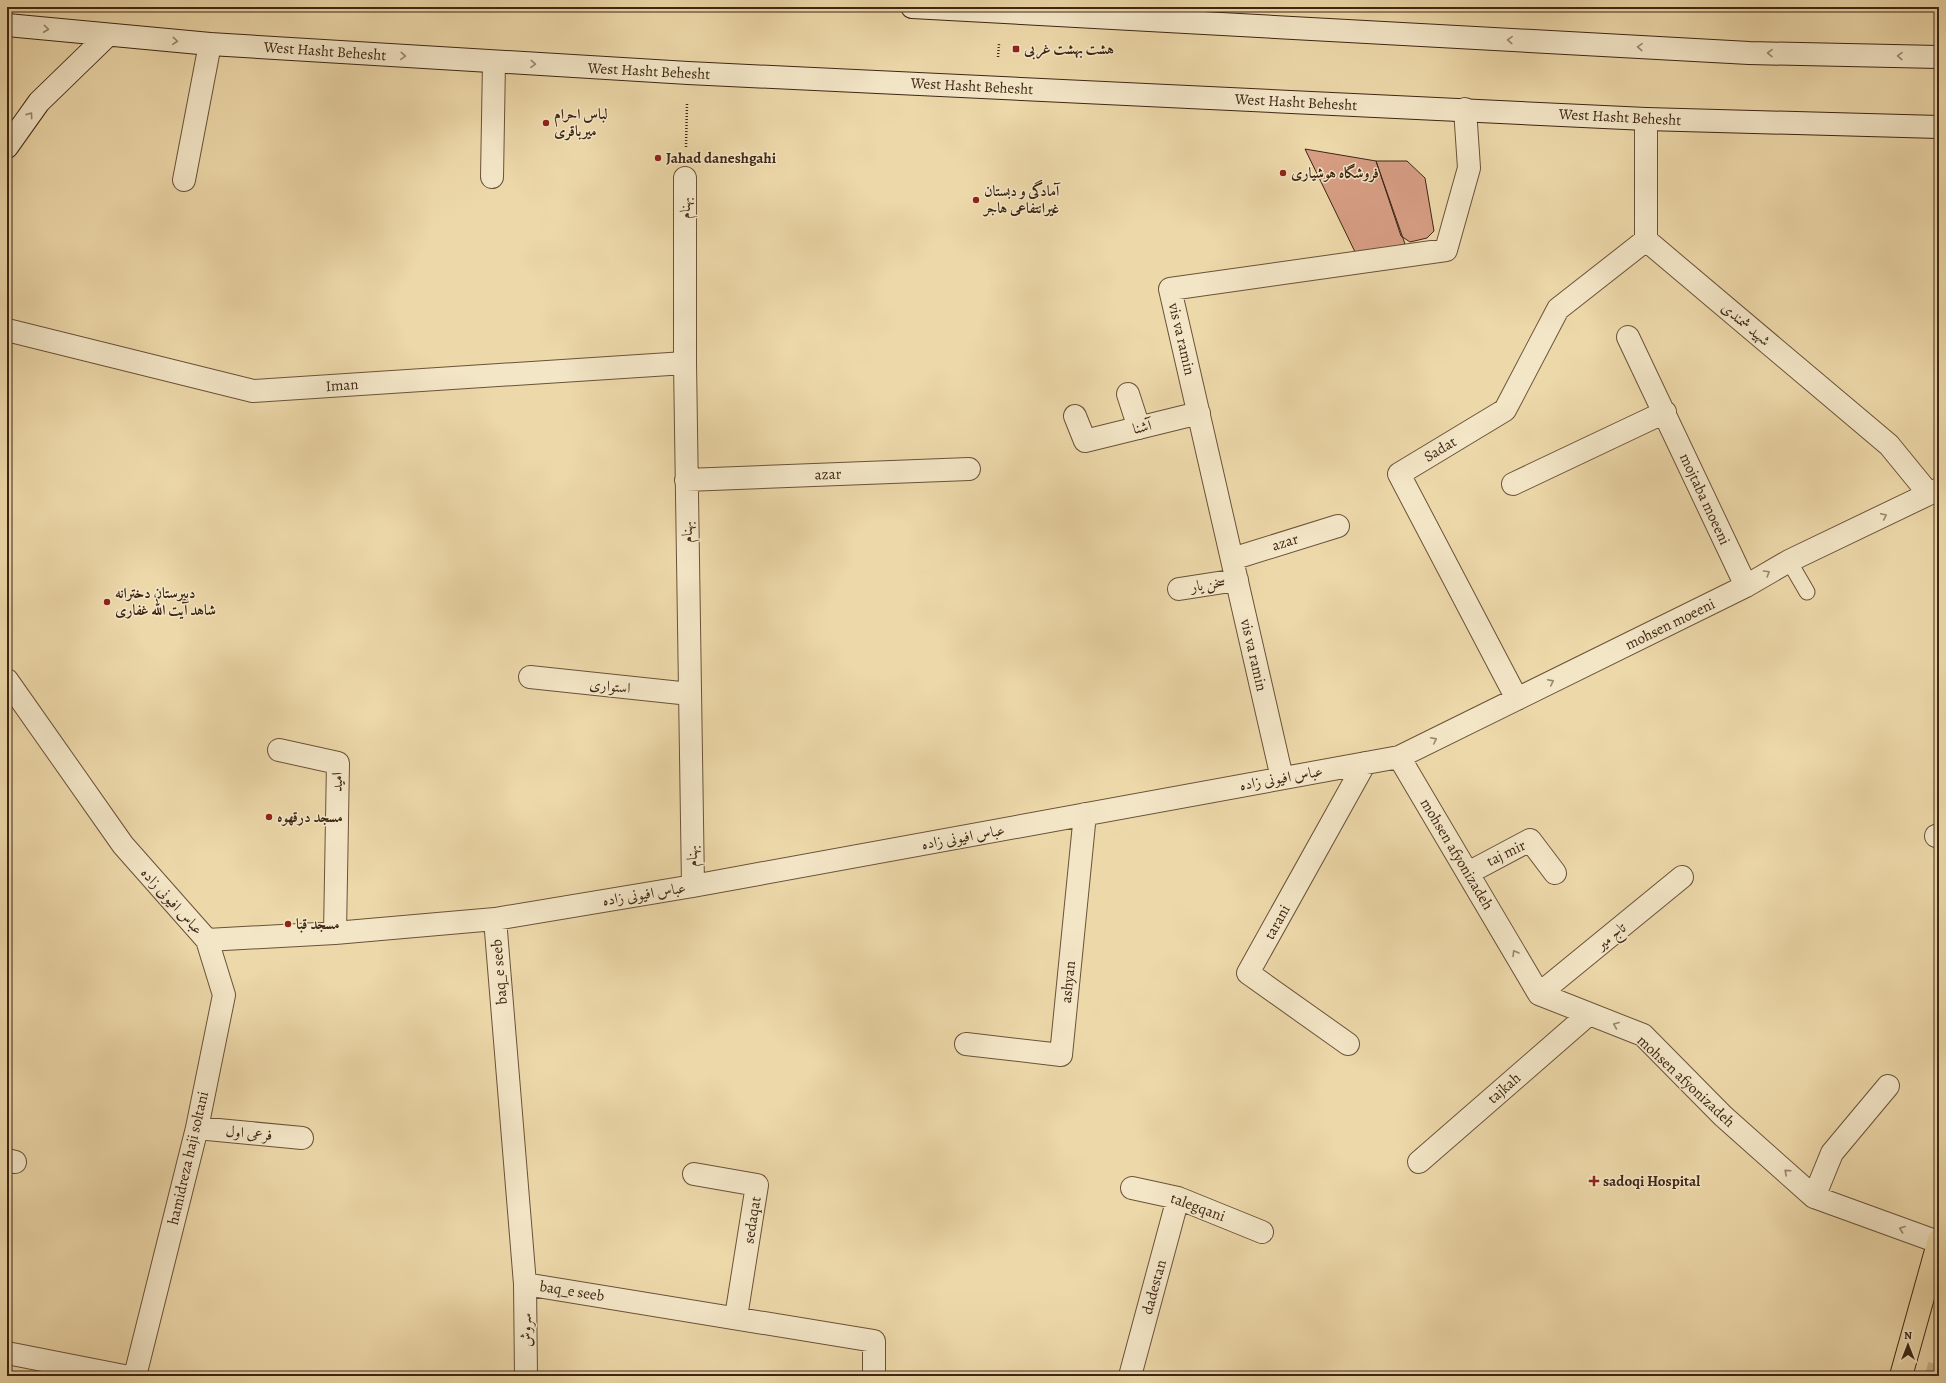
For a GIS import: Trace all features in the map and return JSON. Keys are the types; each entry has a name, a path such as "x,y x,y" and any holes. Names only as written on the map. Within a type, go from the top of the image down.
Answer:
{"main road":[{"path":"1901,1376 1931,1294 1939,1241"}],"street":[{"path":"912,7 1749,53 1939,56"},
{"name":"West Hasht Behesht","path":"7,25 210,44 688,73 1464,109 1646,120 1939,127"},
{"path":"7,147 39,102 108,35"},
{"path":"184,180 210,44"},
{"path":"492,177 494,62"},
{"name":"vis va ramin","path":"1282,778 1170,289 1446,250 1469,168 1464,109"},
{"path":"1646,120 1646,240"},
{"name":"بهنام","path":"685,178 686,480 693,886"},
{"name":"شهید شمندی","path":"1646,240 1889,445 1934,492"},
{"name":"Sadat","path":"1518,699 1399,474 1505,410 1558,309 1646,240"},
{"name":"Iman","path":"7,330 253,391 685,364"},
{"name":"mojtaba moeeni","path":"1628,337 1746,586"},
{"path":"1128,394 1139,428"},
{"path":"1513,484 1664,412"},
{"name":"آشنا","path":"1075,416 1085,441 1199,413"},
{"name":"azar","path":"686,480 969,469"},
{"name":"mohsen moeeni","path":"1399,757 1746,586 1789,561 1934,492"},
{"name":"azar","path":"1232,559 1338,526"},
{"name":"سخن یار","path":"1179,589 1237,580"},
{"name":"استواری","path":"530,677 690,694"},
{"name":"عباس افیونی زاده","path":"7,680 123,844 207,940 335,933 495,919 693,886 1399,757"},
{"name":"امید","path":"280,750 338,763 335,933"},
{"name":"mohsen afyonizadeh","path":"1399,757 1539,994 1643,1035 1723,1116 1814,1197 1939,1241"},
{"name":"tarani","path":"1348,1044 1248,973 1365,763"},
{"name":"ashyan","path":"966,1044 1061,1055 1085,814"},
{"name":"taj mir","path":"1468,873 1530,840 1555,873"},
{"name":"تاج میر","path":"1539,994 1682,877"},
{"name":"baq_e seeb","path":"495,919 525,1284 736,1317 874,1341 874,1376"},
{"name":"hamidreza haji soltani","path":"134,1376 197,1128 224,995 207,940"},
{"name":"tajkah","path":"1418,1162 1589,1014"},
{"path":"1814,1197 1832,1153 1888,1086"},
{"name":"فرعی اول","path":"197,1128 302,1138"},
{"name":"sedaqat","path":"694,1174 757,1185 736,1317"},
{"name":"talegqani","path":"1132,1188 1178,1198 1262,1232"},
{"name":"dadestan","path":"1130,1376 1178,1198"},
{"name":"سروش","path":"525,1284 526,1376"},
{"path":"7,1353 124,1376"}],"lane":[{"path":"1789,561 1807,592"}],"path":[{"path":"995,87 1001,12"},
{"path":"685,178 688,73"}],"building":[{"path":"1305,149 1376,161 1405,244 1357,256"},
{"path":"1376,161 1407,161 1425,178 1434,231 1427,238 1410,242 1401,236"}],"tunnel":[{"path":"1936,1376 1939,1365"}],"place":[{"name":"هشت بهشت غربی","path":"1016,49"},
{"name":"لباس احرام میرباقری","path":"546,123"},
{"name":"Jahad daneshgahi","path":"658,158"},
{"name":"فروشگاه هوشیاری","path":"1283,173"},
{"name":"آمادگی و دبستان غیرانتفاعی هاجر","path":"976,200"},
{"name":"دبیرستان دخترانه شاهد آیت الله غفاری","path":"107,602"},
{"name":"مسجد درقهوه","path":"269,817"},
{"name":"مسجد قبا","path":"288,924"},
{"name":"sadoqi Hospital","path":"1594,1181"}]}
